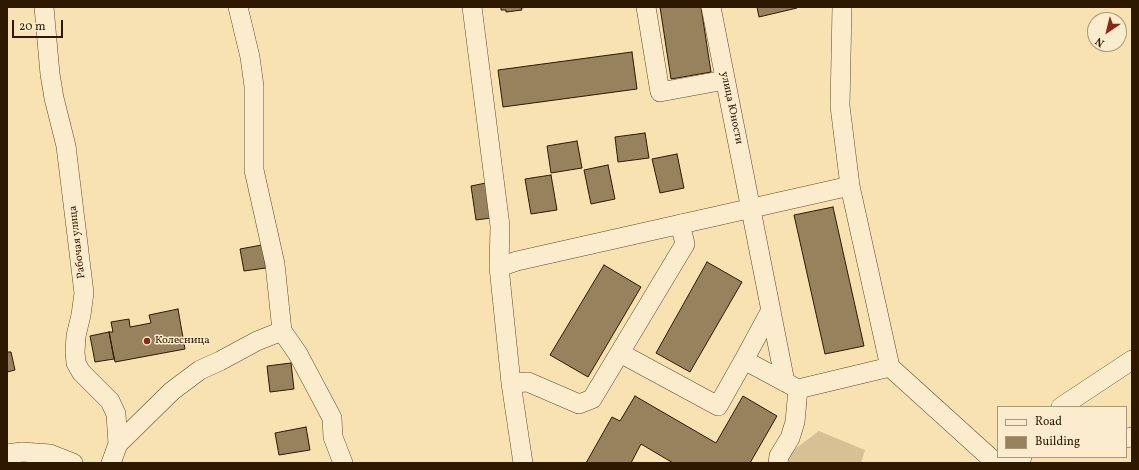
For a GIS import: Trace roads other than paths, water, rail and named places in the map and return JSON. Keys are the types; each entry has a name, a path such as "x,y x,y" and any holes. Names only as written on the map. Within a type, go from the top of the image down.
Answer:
{"street":[{"name":"Рабочая улица","path":"44,7 50,74 54,98 66,146 84,293 76,336 76,363 81,372 110,401 116,414 118,444 111,463"},
{"path":"238,7 250,57 254,86 254,170 275,264 282,331 298,354 332,418 333,437 343,463"},
{"path":"472,7 500,226 500,266 511,383 523,463"},
{"path":"646,7 660,92 725,80"},
{"name":"улица Юности","path":"711,7 771,310 792,386 795,422 790,438 779,456 778,463"},
{"path":"842,7 840,106 850,186 890,367 996,461 1016,458"},
{"path":"500,266 850,186"},
{"path":"511,383 528,382 579,404 592,398 685,244 680,224"},
{"path":"620,353 718,406 771,310"},
{"path":"118,444 172,391 200,370 257,341 282,331"},
{"path":"744,360 792,386 890,367"},
{"path":"1063,406 1132,360"},
{"path":"7,454 22,452 50,454 73,463"}],"place":[{"name":"Колесница","path":"147,341"}]}
